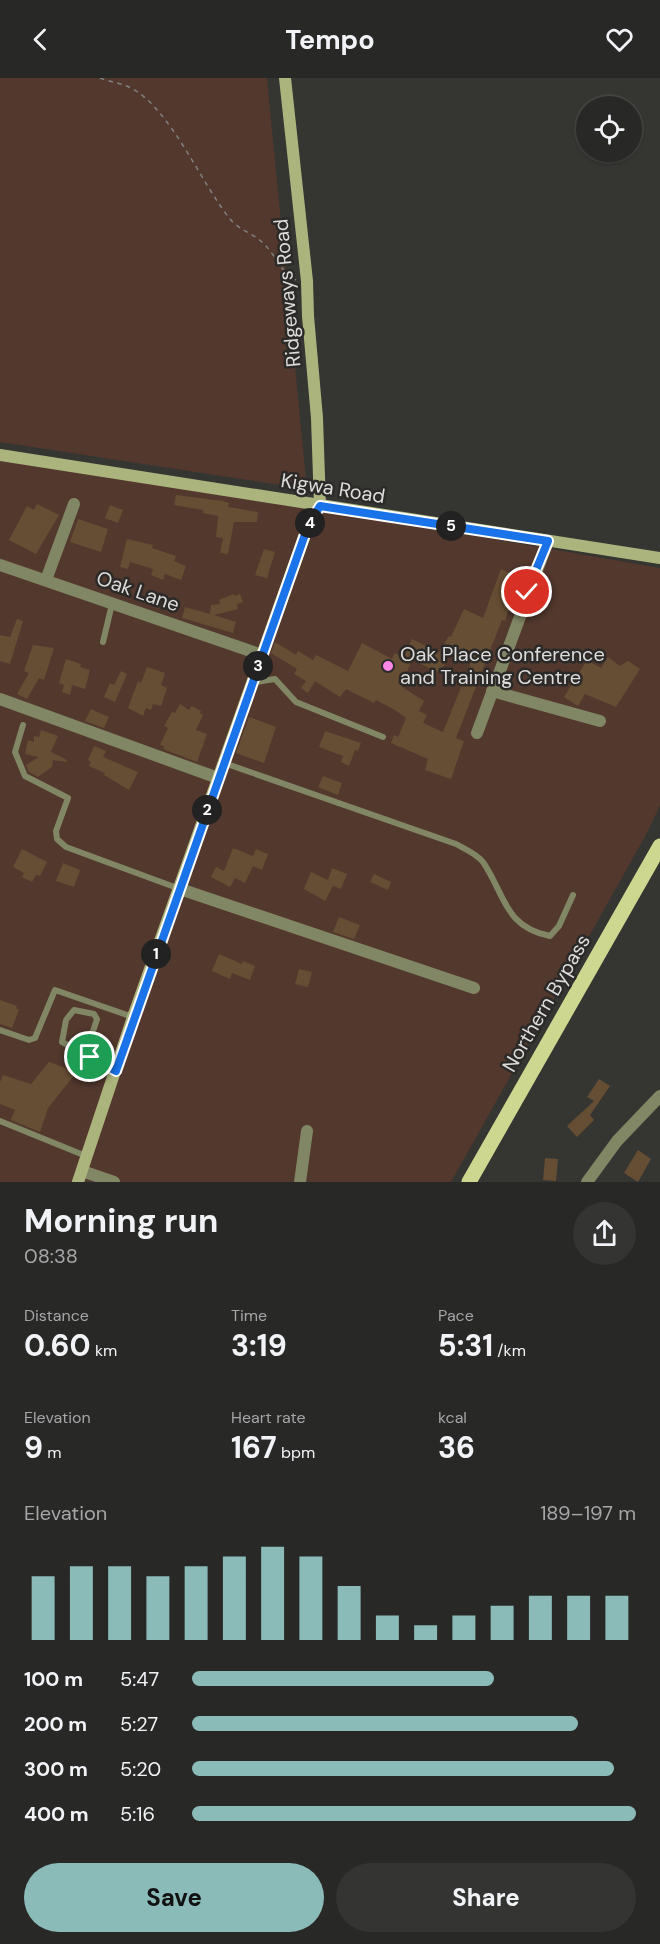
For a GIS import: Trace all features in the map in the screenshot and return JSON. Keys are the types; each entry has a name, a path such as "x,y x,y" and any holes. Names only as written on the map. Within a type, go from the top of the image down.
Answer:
{"main road":[{"name":"Northern Bypass","path":"469,1182 660,846"}],"street":[{"name":"Ridgeways Road","path":"285,78 308,281 308,316 317,418 320,506"},
{"name":"Kigwa Road","path":"0,455 660,558"},
{"path":"46,580 74,504"},
{"path":"114,1182 80,1176 133,1017 223,762 308,526 320,506"},
{"path":"477,733 548,541"},
{"name":"Oak Lane","path":"0,565 262,655"},
{"path":"492,691 600,721"},
{"path":"0,699 218,778"},
{"path":"180,889 474,988"},
{"path":"587,1182 617,1141 660,1096"},
{"path":"300,1182 307,1131"}],"lane":[{"path":"103,642 113,603"},
{"path":"262,655 256,682 275,679 296,702 383,737"},
{"path":"23,724 15,752 25,776 68,798 56,831 57,839 66,847 180,889"},
{"path":"223,762 456,844 483,861 512,918 543,935 550,936 560,926 573,895"},
{"path":"0,1029 29,1040 35,1038 55,990 133,1017"},
{"path":"86,1053 97,1020 94,1014 74,1010 68,1016 60,1039 66,1046 86,1053 94,1060 116,1071"},
{"path":"0,1121 86,1156"}],"path":[{"path":"100,78 130,87 142,96 171,129 229,218 242,231 263,242 294,280 308,281"}],"shaded area":[{"path":"0,78 267,78 307,489 0,442"},
{"path":"0,453 660,568 660,805 647,833 451,1182 0,1182"}],"building":[{"path":"176,495 223,501 229,503 228,507 258,512 257,522 234,522 228,554 220,553 223,538 216,537 218,516 203,513 203,510 174,505"},
{"path":"37,504 59,515 36,554 9,540 27,506 34,510"},
{"path":"110,505 123,510 118,523 105,518"},
{"path":"78,519 108,529 101,552 70,542"},
{"path":"127,539 153,545 152,548 176,556 174,561 186,566 181,580 165,574 163,580 151,575 153,569 130,562 128,569 120,567"},
{"path":"264,549 275,552 267,578 255,575"},
{"path":"501,569 519,577 507,603 510,604 505,621 502,620 456,738 464,741 451,779 425,770 428,759 391,743 394,735 398,737 406,718 395,710 376,700 374,703 346,689 340,697 315,681 308,693 301,688 306,681 294,674 297,669 271,653 275,642 296,655 298,651 313,660 316,655 348,671 362,643 392,659 395,653 403,658 412,639 439,652 449,636 451,637 464,609 483,618","holes":["453,648 472,660 443,732 423,723 427,715 419,711 424,701 401,686 412,660 440,673"]},
{"path":"234,594 234,596 240,594 243,602 237,604 238,609 214,615 236,622 233,633 182,618 185,607 210,614 211,605 220,604 219,600"},
{"path":"17,619 23,621 10,664 0,661 0,635 10,637"},
{"path":"33,645 54,648 44,680 39,678 27,699 17,694 29,673 24,671"},
{"path":"608,657 620,666 628,661 640,669 616,707 585,694 578,706 564,697 587,660 601,668"},
{"path":"66,659 90,670 85,689 72,685 70,695 62,692 64,685 59,683"},
{"path":"147,667 165,673 161,685 167,688 161,706 153,704 151,710 146,708 143,716 128,708 138,681 141,683"},
{"path":"121,671 127,674 115,702 104,697 110,683 114,685"},
{"path":"180,704 189,710 192,706 201,711 203,715 196,730 207,734 197,762 163,749 164,746 160,745 168,728 164,726"},
{"path":"91,709 109,717 104,728 85,721"},
{"path":"249,717 276,727 264,763 236,753"},
{"path":"41,730 58,736 51,752 67,760 66,762 53,760 52,767 38,777 29,772 26,765 39,757 25,754 28,740 34,742 34,736 39,737"},
{"path":"325,731 361,743 358,751 355,750 349,766 341,762 343,756 319,747"},
{"path":"94,746 106,751 103,757 138,772 129,790 104,775 105,773 89,766 91,762 88,760"},
{"path":"323,776 342,783 338,795 318,787"},
{"path":"233,848 253,856 256,849 268,854 262,870 253,866 245,883 235,878 230,887 211,877 216,867 224,871"},
{"path":"22,849 47,862 40,876 36,875 32,882 22,877 24,873 13,867"},
{"path":"63,863 80,870 74,887 56,881"},
{"path":"332,868 347,874 341,889 333,886 325,901 304,889 311,872 328,880"},
{"path":"374,874 391,882 388,890 370,882"},
{"path":"339,917 360,925 354,939 333,932"},
{"path":"219,954 242,964 243,961 255,966 250,980 232,973 230,979 212,971"},
{"path":"299,969 312,972 308,987 295,984"},
{"path":"0,1000 17,1006 19,1010 12,1028 0,1024"},
{"path":"49,1062 77,1072 48,1108 40,1132 11,1120 15,1110 0,1104 0,1082 3,1075 31,1084"},
{"path":"599,1079 610,1086 590,1115 594,1120 577,1137 567,1126 594,1101 587,1097"},
{"path":"638,1150 651,1159 638,1182 624,1173"},
{"path":"545,1158 558,1159 556,1181 543,1180"}],"place":[{"name":"Oak Place Conference and Training Centre","path":"388,666"}],"route":[{"path":"90,1057 116,1071 133,1017 308,526 320,506 548,541 527,592"}]}
